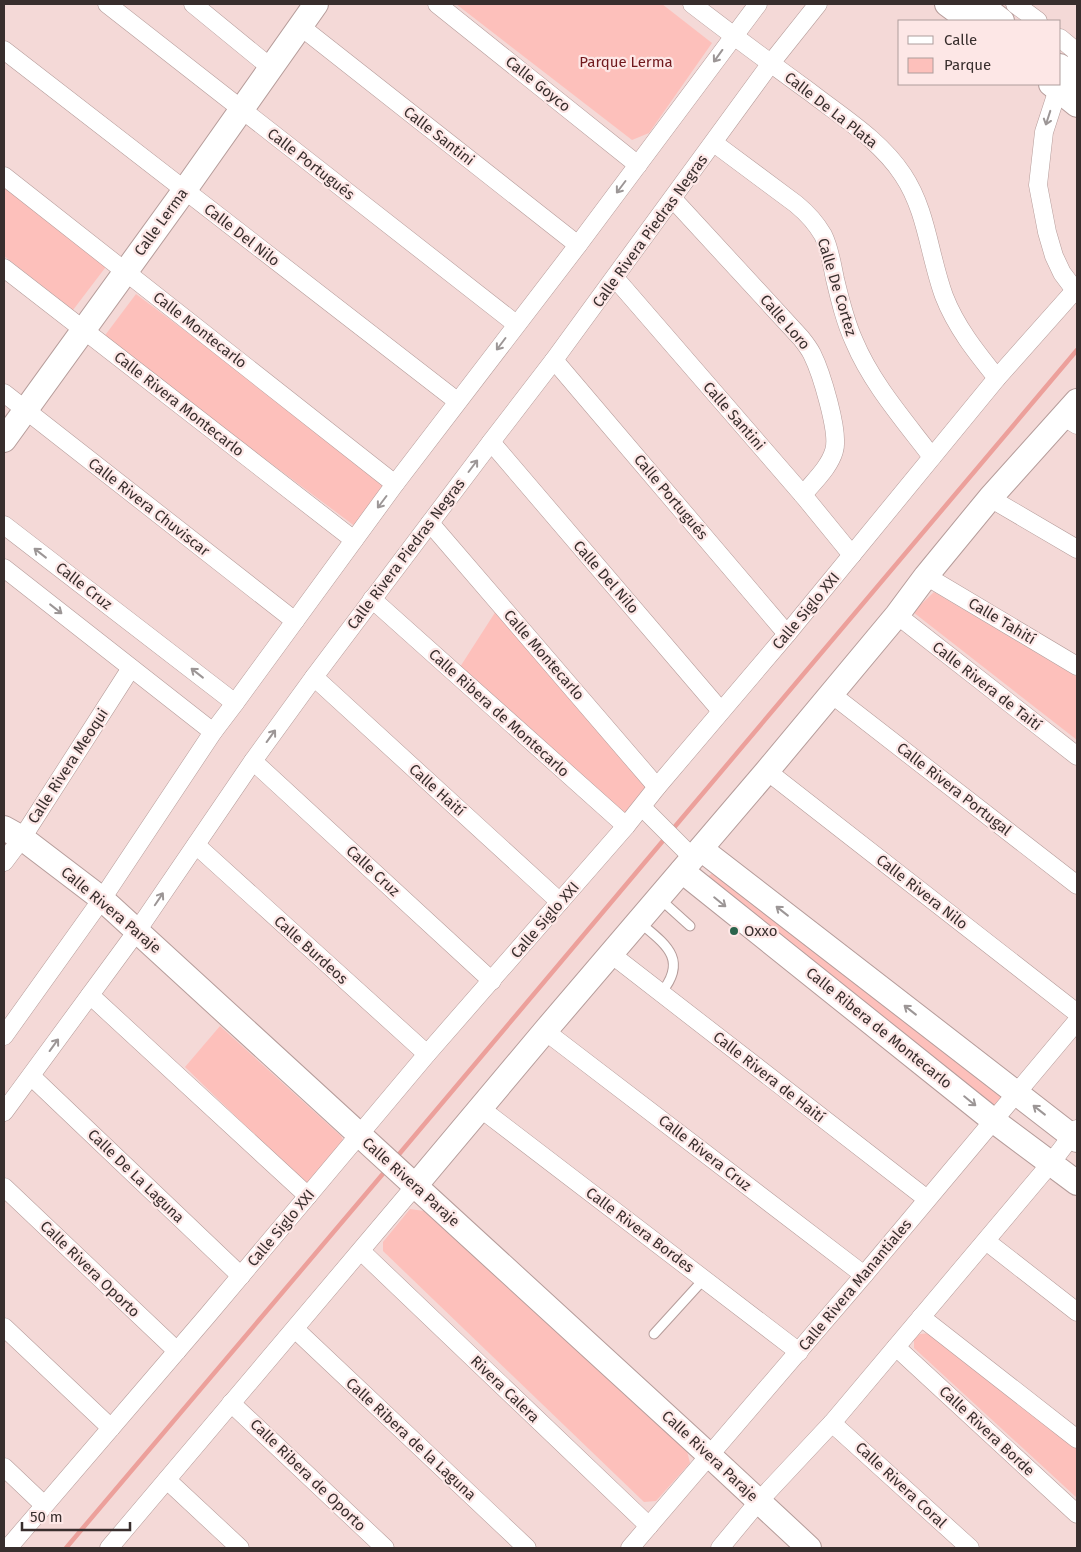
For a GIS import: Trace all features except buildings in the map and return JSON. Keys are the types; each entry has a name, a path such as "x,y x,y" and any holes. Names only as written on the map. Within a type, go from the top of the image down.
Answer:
{"street":[{"name":"Calle Portugués","path":"107,4 516,324"},
{"path":"193,4 270,67"},
{"name":"Calle Lerma","path":"4,440 316,4"},
{"name":"Calle Goyco","path":"438,4 638,165"},
{"name":"Calle De La Plata","path":"692,4 860,129 887,155 903,175 917,201 950,309 962,331 997,378"},
{"path":"4,1036 102,899 213,732 395,484 578,245 758,4"},
{"name":"Calle Rivera Piedras Negras","path":"4,1112 137,931 253,761 314,677 554,360 771,64 818,4"},
{"path":"947,4 969,20"},
{"path":"980,4 1001,20"},
{"path":"1015,4 1037,20"},
{"name":"Calle Santini","path":"300,26 578,245"},
{"path":"1061,43 1077,105"},
{"name":"Calle Del Nilo","path":"4,50 458,401"},
{"path":"1067,72 1044,132 1038,185 1047,232 1054,256 1062,273 1077,291"},
{"name":"Calle De Cortez","path":"714,143 796,204 808,214 818,227 824,237 830,257 842,311 866,366 885,395 932,457"},
{"name":"Calle Montecarlo","path":"4,176 395,484"},
{"name":"Calle Loro","path":"673,198 801,338 812,353 820,373 836,443 830,461 802,495"},
{"name":"Calle Rivera Montecarlo","path":"4,268 354,540"},
{"name":"Calle Santini","path":"615,278 802,495 852,556"},
{"name":"Calle Siglo XXI","path":"8,1548 308,1196 366,1141 427,1054 626,826 852,556 997,378 1077,291"},
{"name":"Calle Portugués","path":"554,360 787,634"},
{"name":"Calle Rivera Chuviscar","path":"4,393 295,621"},
{"path":"109,1548 361,1251 409,1180 480,1108 639,922 659,898 688,855 767,771 830,693 897,615 926,576 990,498 1073,414"},
{"name":"Calle Del Nilo","path":"491,442 721,711"},
{"path":"990,498 1077,549"},
{"name":"Calle Montecarlo","path":"430,523 657,787"},
{"name":"Calle Cruz","path":"4,524 235,703"},
{"path":"4,568 213,732"},
{"name":"Calle Tahití","path":"926,576 1077,666"},
{"name":"Calle Ribera de Montecarlo","path":"372,599 626,826"},
{"name":"Calle Rivera de Taití","path":"897,615 1077,756"},
{"name":"Calle Rivera Meoqui","path":"4,862 13,833 131,668"},
{"name":"Calle Haití","path":"314,677 560,902"},
{"name":"Calle Rivera Portugal","path":"830,693 1077,885"},
{"name":"Calle Cruz","path":"253,761 492,980"},
{"name":"Calle Rivera Nilo","path":"767,771 1077,1013"},
{"path":"642,807 688,855"},
{"name":"Calle Rivera Paraje","path":"13,833 102,899 808,1548"},
{"name":"Calle Burdeos","path":"196,845 427,1054"},
{"name":"Calle Ribera de Montecarlo","path":"688,855 1075,1135"},
{"name":"Calle Ribera de Montecarlo","path":"688,855 994,1120 1077,1183"},
{"name":"Calle Rivera de Haití","path":"611,954 927,1199"},
{"path":"90,995 308,1196"},
{"name":"Calle Rivera Manantiales","path":"630,1548 799,1352 1077,1021"},
{"name":"Calle Rivera Cruz","path":"545,1031 864,1275"},
{"name":"Calle De La Laguna","path":"31,1076 241,1276"},
{"name":"Calle Rivera Bordes","path":"480,1108 799,1352"},
{"path":"720,1548 759,1501 832,1422 1075,1135"},
{"name":"Calle Rivera Oporto","path":"4,1187 177,1352"},
{"path":"986,1240 1077,1312"},
{"name":"Rivera Calera","path":"361,1251 649,1526"},
{"path":"921,1317 1077,1439"},
{"path":"4,1327 111,1428"},
{"name":"Calle Ribera de la Laguna","path":"295,1329 527,1548"},
{"name":"Calle Rivera Borde","path":"896,1347 1077,1514"},
{"name":"Calle Ribera de Oporto","path":"231,1403 385,1548"},
{"name":"Calle Rivera Coral","path":"832,1422 970,1548"},
{"path":"4,1467 44,1505"},
{"path":"167,1480 240,1548"}],"lane":[{"path":"659,898 690,926"},
{"path":"639,922 671,952 673,965 670,982 661,993"},
{"path":"654,1334 704,1279"}],"green space":[{"name":"Parque Lerma","path":"456,4 662,4 712,43 649,133 632,140"},
{"path":"4,183 108,264 73,310 4,256"},
{"path":"136,294 388,483 356,527 103,338"},
{"path":"934,592 1077,677 1077,740 913,612"},
{"path":"496,611 647,788 624,814 460,667"},
{"path":"716,870 1006,1093 991,1109 705,879"},
{"path":"220,1026 341,1136 345,1144 311,1184 304,1183 185,1067"},
{"path":"410,1209 424,1211 687,1451 690,1463 656,1501 644,1502 383,1251 383,1242"},
{"path":"930,1333 1077,1449 1077,1498 914,1348 914,1339 920,1334"}],"waterway":[{"path":"672,830 1077,350"},
{"path":"395,1159 667,836"},
{"path":"66,1548 387,1169"}],"place":[{"name":"Oxxo","path":"734,931"}]}
